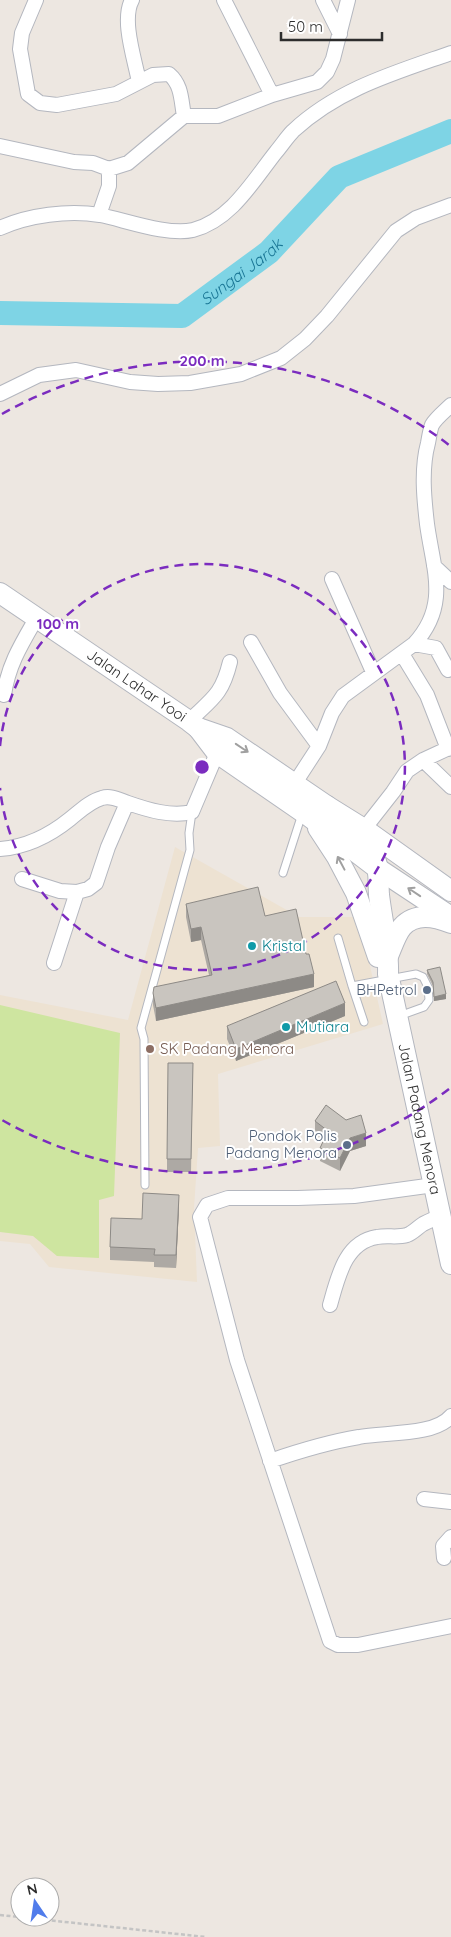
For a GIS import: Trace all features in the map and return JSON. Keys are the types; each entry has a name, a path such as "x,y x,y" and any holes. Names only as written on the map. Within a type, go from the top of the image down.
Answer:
{"main road":[{"name":"Jalan Lahar Yooi","path":"0,592 194,725 227,738 327,806"},
{"name":"Jalan Lahar Yooi","path":"194,725 217,754 372,861"},
{"path":"327,806 364,829 450,890"},
{"path":"327,806 366,845 372,861 451,917"},
{"path":"306,814 338,857 356,893 386,967"},
{"path":"372,861 450,890"},
{"name":"Jalan Padang Menora","path":"372,861 380,898 386,967 451,1261"},
{"path":"386,967 402,927 415,919 431,916 451,923"}],"street":[{"path":"36,0 22,33 20,49 28,94 40,103 57,105 116,94 153,75 169,74 176,80 180,91 184,116"},
{"path":"132,0 128,6 127,20 139,82"},
{"path":"224,0 272,95"},
{"path":"324,0 340,34"},
{"path":"0,146 74,162 93,163 109,169 128,163 184,116 218,116 272,95 317,82 327,72 333,58 348,0"},
{"path":"0,228 16,221 54,215 98,215 176,232 192,230 222,216 238,201 292,132 329,102 350,90 376,79 451,54"},
{"path":"317,82 329,102"},
{"path":"98,215 109,186 109,169"},
{"path":"0,394 39,375 76,370 130,382 158,384 190,383 241,374 281,358 305,339 327,316 396,231 416,218 451,205"},
{"path":"294,783 319,746 332,713 343,696 373,672 414,644 432,618 436,596 436,580 427,522 423,468 432,424 451,405"},
{"path":"434,566 451,582"},
{"path":"332,579 373,672"},
{"path":"4,695 6,678 16,652 37,617"},
{"path":"251,642 280,693 319,746"},
{"path":"414,644 436,648 448,670"},
{"path":"364,829 408,771 422,760 450,748 426,695 402,654"},
{"path":"194,725 220,692 226,680 230,662"},
{"path":"0,848 30,844 60,827 84,808 102,798 116,798 127,803 179,815 192,812 217,754"},
{"path":"422,760 451,787"},
{"path":"22,879 60,891 77,892 88,890 96,883 108,847 127,803"},
{"path":"54,962 77,892"},
{"path":"434,1185 354,1196 228,1198 207,1205 200,1217 237,1360 330,1641 338,1645 358,1644 451,1626"},
{"path":"330,1305 338,1279 351,1251 364,1240 379,1236 396,1238 410,1234 422,1225 440,1216"},
{"path":"270,1461 292,1453 359,1437 411,1432 445,1423 451,1416"},
{"path":"424,1499 451,1502"},
{"path":"444,1558 442,1546 451,1537"}],"lane":[{"path":"146,1185 144,1040 141,1028 190,850 189,833 192,812"},
{"path":"283,873 306,814"},
{"path":"338,938 364,1022"},
{"path":"352,986 386,967 423,977 428,987 429,1000 424,1007 397,1017"}],"path":[{"path":"0,1915 206,1937"}],"shaded area":[{"name":"SK Padang Menora","path":"175,847 299,917 359,917 383,1024 218,1074 220,1146 198,1148 194,1208 197,1282 49,1267 30,1244 0,1241 0,995 128,1020"}],"green space":[{"path":"0,1005 120,1033 114,1196 99,1200 99,1258 57,1256 33,1236 0,1232"}],"building":[{"path":"258,887 265,916 296,909 306,954 309,954 314,974 156,1008 153,993 154,987 212,975 201,927 191,929 186,904"},
{"path":"440,967 446,994 434,997 433,982 427,970"},
{"path":"336,981 345,1003 236,1049 227,1026"},
{"path":"168,1063 193,1063 191,1159 167,1159"},
{"path":"326,1105 346,1120 361,1115 366,1133 350,1138 340,1158 320,1148 328,1131 315,1121"},
{"path":"143,1193 179,1195 176,1255 154,1255 155,1249 110,1247 111,1218 142,1219"}],"waterway":[{"name":"Sungai Jarak","path":"0,313 182,316 269,252 339,177 451,131"}],"place":[{"name":"Kristal","path":"252,946"},
{"name":"BHPetrol","path":"427,990"},
{"name":"Mutiara","path":"286,1027"},
{"name":"SK Padang Menora","path":"150,1049"},
{"name":"Pondok Polis Padang Menora","path":"347,1145"}]}
